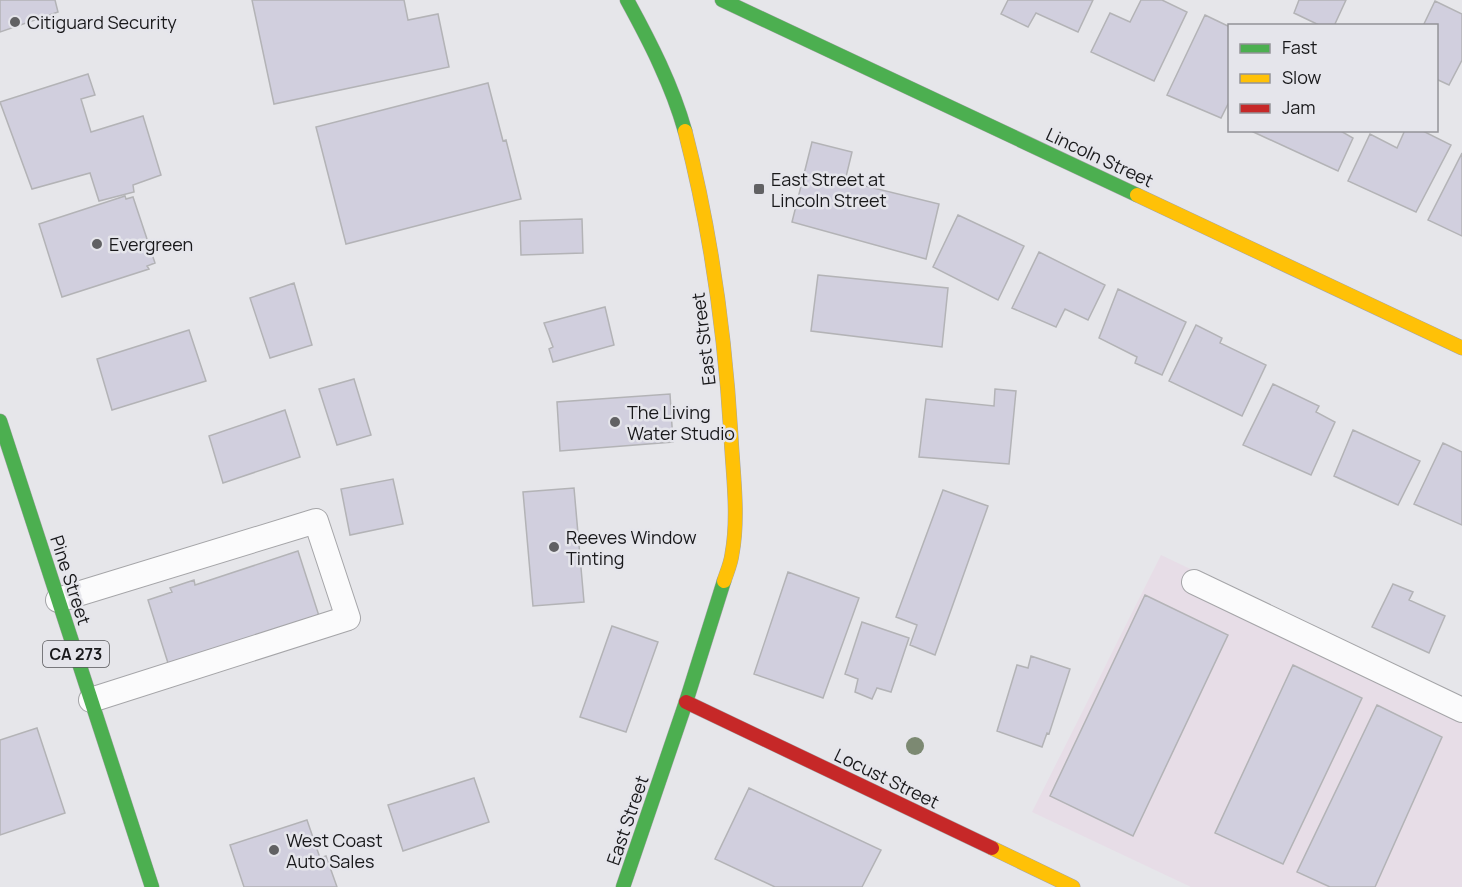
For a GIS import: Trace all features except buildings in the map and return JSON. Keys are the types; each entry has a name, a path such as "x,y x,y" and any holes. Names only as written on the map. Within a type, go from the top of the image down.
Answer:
{"street":[{"name":"East Street","path":"623,887 686,702 732,555 735,507 727,370 698,181 677,103 651,44 627,0"},
{"name":"Lincoln Street","path":"722,0 1462,348"},
{"name":"Pine Street","path":"0,421 152,887"},
{"name":"Locust Street","path":"686,702 1073,887"}],"lane":[{"path":"58,600 316,521 348,618 91,700"},
{"path":"1194,582 1462,710"}],"shaded area":[{"path":"1161,555 1462,699 1462,887 1191,887 1032,812"}],"traffic: fast":[{"path":"627,0 660,64 685,131"},
{"path":"722,0 1137,195"},
{"path":"0,421 152,887"},
{"path":"623,887 686,702 724,581"}],"traffic: slow":[{"path":"685,131 716,283 728,398 735,525 731,557 724,581"},
{"path":"1137,195 1462,348"},
{"path":"992,848 1073,887"}],"traffic: jam":[{"path":"686,702 992,848"}],"place":[{"name":"Citiguard Security","path":"15,22"},
{"name":"East Street at Lincoln Street","path":"759,189"},
{"name":"Evergreen","path":"97,244"},
{"name":"The Living Water Studio","path":"615,422"},
{"name":"Reeves Window Tinting","path":"554,547"},
{"name":"West Coast Auto Sales","path":"274,850"}]}
